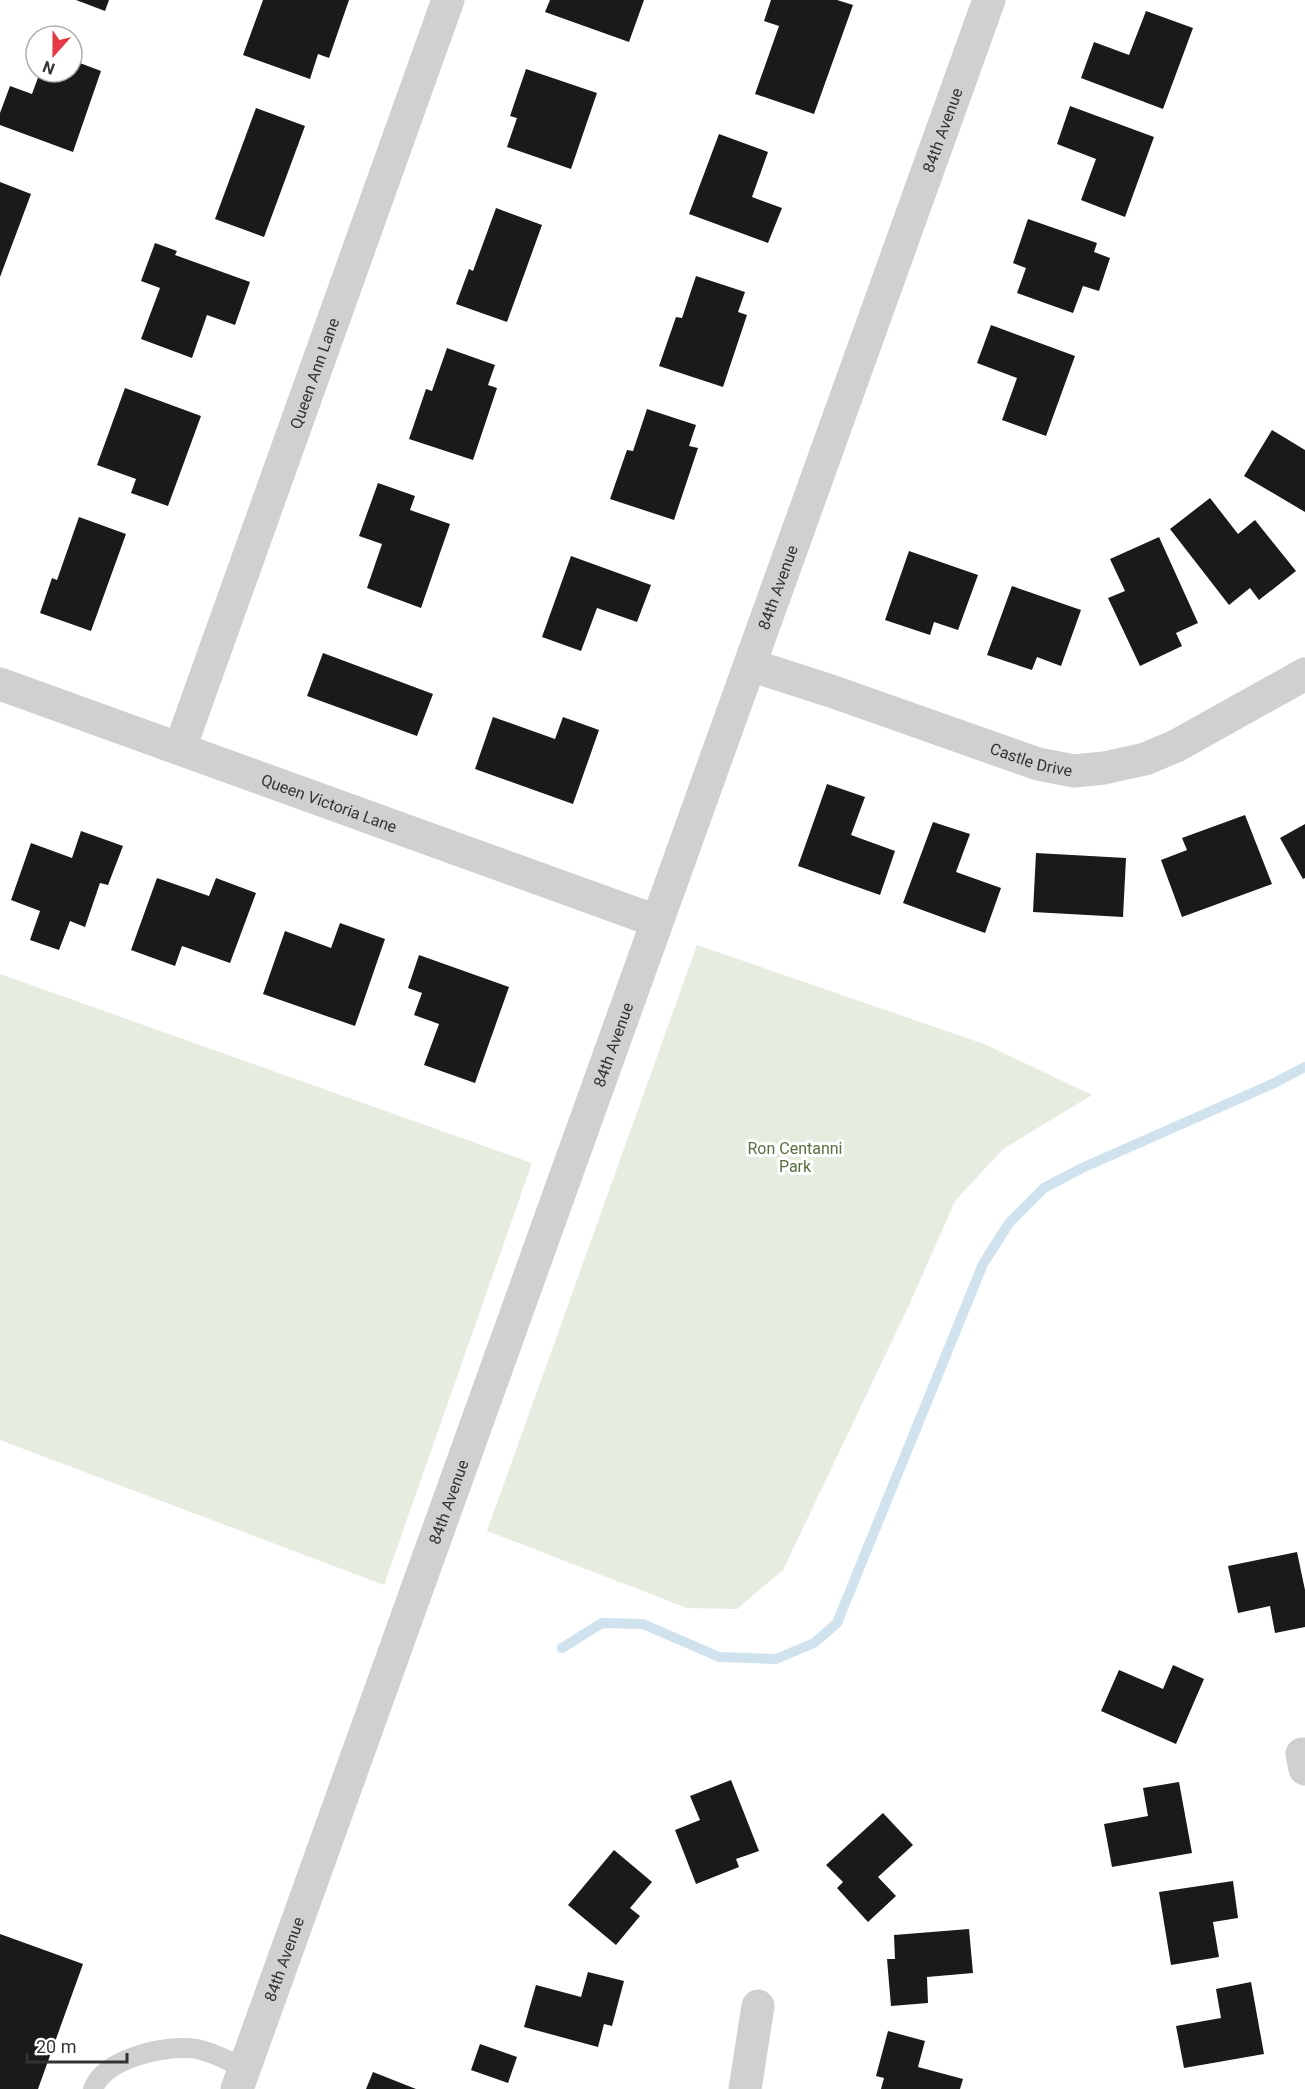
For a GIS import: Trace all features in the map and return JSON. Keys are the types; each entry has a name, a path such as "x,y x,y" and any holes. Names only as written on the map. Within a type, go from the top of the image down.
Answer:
{"street":[{"name":"Queen Ann Lane","path":"180,748 448,0"},
{"name":"84th Avenue","path":"241,2078 989,0"},
{"name":"Castle Drive","path":"750,665 842,694 1038,764 1074,771 1104,768 1145,759 1176,746 1305,674"},
{"name":"Queen Victoria Lane","path":"0,684 656,921"},
{"path":"745,2089 758,2006"}],"lane":[{"path":"93,2089 96,2081 120,2062 140,2055 169,2050 196,2049 241,2078"}],"green space":[{"name":"Ron Centanni Park","path":"697,945 984,1044 1092,1095 1003,1149 955,1201 910,1303 783,1570 737,1609 687,1608 487,1531"},
{"path":"0,974 532,1163 384,1585 0,1440"}],"building":[{"path":"76,0 109,0 105,11"},
{"path":"263,0 349,0 329,58 318,54 310,79 243,55"},
{"path":"550,0 644,0 629,42 545,12"},
{"path":"771,0 837,0 853,5 814,114 755,94 779,26 764,21"},
{"path":"1146,11 1193,28 1163,109 1081,78 1094,42 1129,55"},
{"path":"84,65 101,71 73,152 0,125 0,113 10,86 32,94 36,84 84,84"},
{"path":"526,69 597,93 571,169 507,147 517,118 510,116"},
{"path":"1070,106 1154,137 1125,217 1081,200 1096,159 1057,144"},
{"path":"256,108 305,126 264,237 215,219"},
{"path":"719,134 768,152 752,197 782,208 768,243 689,214"},
{"path":"0,182 31,194 0,277"},
{"path":"496,208 542,225 507,322 456,304 469,269 473,271"},
{"path":"1028,219 1097,243 1094,252 1110,258 1099,291 1083,286 1073,313 1017,293 1026,268 1013,263"},
{"path":"155,243 177,251 175,255 250,282 235,325 207,315 192,358 141,339 160,288 141,281"},
{"path":"696,276 745,292 738,312 747,315 723,387 659,366 676,317 682,318"},
{"path":"991,325 1075,356 1046,436 1002,420 1017,378 977,363"},
{"path":"447,348 495,365 488,385 497,388 473,460 409,439 426,389 432,391"},
{"path":"125,388 201,416 168,506 131,493 136,479 97,465"},
{"path":"647,409 696,425 689,446 698,448 674,520 610,499 627,450 633,451"},
{"path":"1272,430 1305,450 1305,512 1244,476"},
{"path":"378,483 415,496 410,510 450,524 421,608 367,588 382,544 359,536"},
{"path":"1210,498 1238,534 1255,520 1296,571 1259,600 1250,588 1229,605 1170,529"},
{"path":"79,517 126,534 91,631 40,613 52,578 57,580"},
{"path":"1159,537 1198,623 1176,633 1182,646 1140,666 1108,598 1125,591 1110,559"},
{"path":"909,551 978,575 958,630 934,622 930,635 885,620"},
{"path":"571,556 651,585 637,622 597,608 581,651 542,637"},
{"path":"1012,586 1081,610 1061,666 1037,657 1032,670 987,655"},
{"path":"323,653 433,694 417,736 307,696"},
{"path":"493,717 555,739 563,717 599,730 573,804 475,769"},
{"path":"827,784 865,797 851,835 895,851 880,895 798,866"},
{"path":"1245,815 1272,884 1182,917 1161,860 1187,850 1182,838"},
{"path":"933,822 970,834 956,872 1001,888 985,933 903,903"},
{"path":"1305,824 1305,878 1303,879 1280,838"},
{"path":"81,831 123,846 108,885 100,883 85,927 70,921 59,950 30,940 40,911 11,900 31,843 72,858"},
{"path":"1036,853 1126,858 1123,917 1033,912"},
{"path":"157,878 209,896 216,878 256,893 230,963 182,946 175,966 131,950"},
{"path":"340,923 385,939 355,1026 263,994 285,931 331,948"},
{"path":"419,955 509,987 475,1083 424,1065 439,1024 414,1015 422,993 408,988"},
{"path":"1297,1552 1305,1590 1305,1627 1275,1633 1270,1606 1238,1613 1228,1566"},
{"path":"1173,1665 1204,1679 1176,1744 1101,1711 1119,1670 1163,1689"},
{"path":"731,1780 759,1851 736,1859 739,1867 696,1884 675,1830 700,1820 690,1796"},
{"path":"1179,1782 1192,1853 1112,1867 1104,1824 1148,1816 1143,1788"},
{"path":"883,1813 913,1845 878,1877 896,1896 868,1922 837,1888 843,1882 826,1865"},
{"path":"614,1850 652,1882 630,1908 640,1916 616,1945 568,1905"},
{"path":"1233,1881 1238,1918 1213,1922 1219,1957 1171,1965 1159,1892"},
{"path":"969,1929 973,1973 927,1977 928,2003 891,2006 887,1959 895,1959 894,1935"},
{"path":"0,1934 83,1964 38,2089 0,2089"},
{"path":"588,1972 624,1981 612,2026 604,2024 598,2047 524,2027 536,1985 581,1997"},
{"path":"1251,1982 1264,2054 1184,2068 1176,2026 1221,2018 1216,1989"},
{"path":"888,2031 925,2041 918,2067 963,2079 960,2089 881,2089 884,2078 876,2076"},
{"path":"480,2044 517,2057 508,2083 471,2070"},
{"path":"373,2072 416,2089 366,2089"}],"waterway":[{"path":"562,1648 602,1623 643,1624 719,1657 776,1659 814,1643 837,1623 983,1264 1009,1223 1044,1188 1082,1168 1272,1084 1305,1067"}]}
